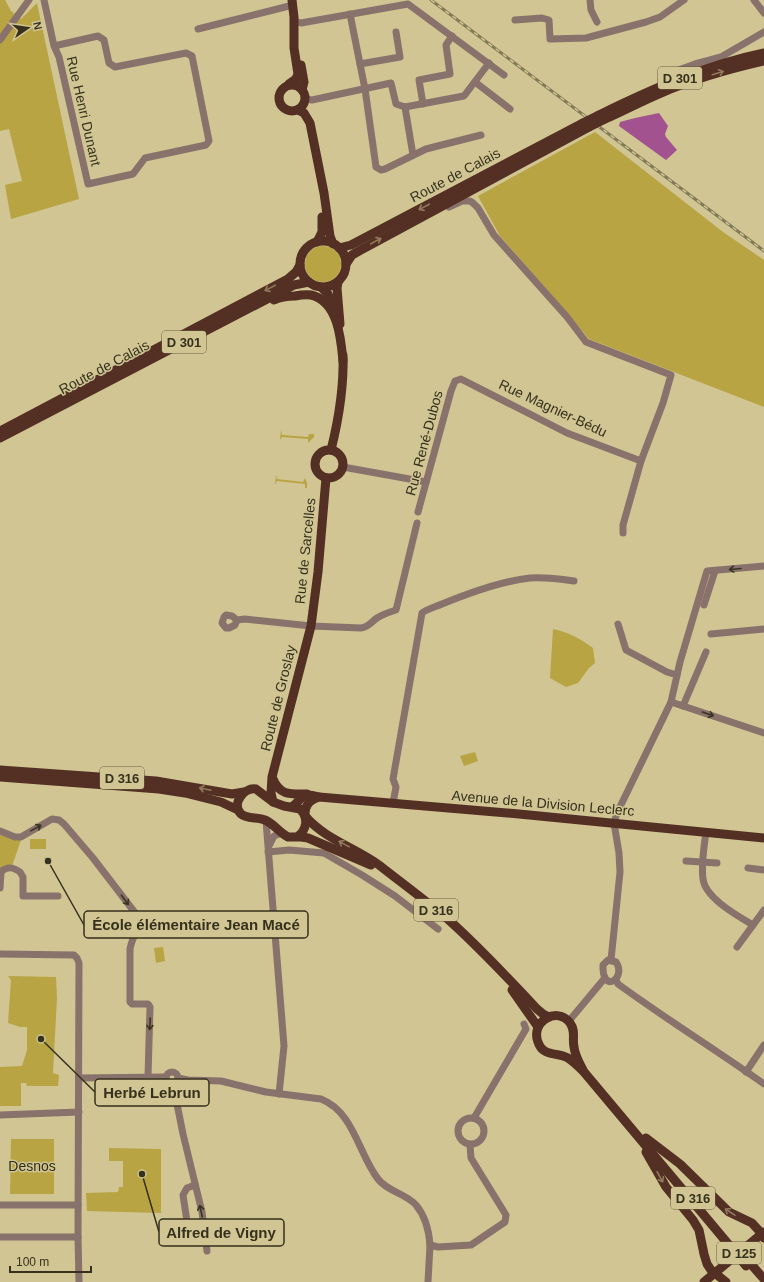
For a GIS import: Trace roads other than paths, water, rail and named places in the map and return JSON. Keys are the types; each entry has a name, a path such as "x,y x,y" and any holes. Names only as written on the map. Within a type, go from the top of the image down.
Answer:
{"main road":[{"path":"293,2 294,48 298,74 296,79 280,90 278,96 279,103 287,110 298,110 308,117 317,155 323,226 321,236 317,242 304,252 301,257 300,265 302,273 309,282 326,291 340,322"},
{"path":"294,21 304,82 302,90 312,118 330,236 336,246 344,254 346,264 344,274 338,282 331,286 321,287"},
{"name":"D 301","path":"586,125 659,87 696,72 764,53"},
{"name":"D 301","path":"602,117 698,79 764,61"},
{"path":"289,84 296,85 302,90"},
{"path":"298,110 305,101"},
{"name":"Route de Calais","path":"346,264 356,253 473,190 586,125"},
{"name":"Route de Calais","path":"336,246 351,245 586,125"},
{"path":"317,242 326,242 336,246"},
{"name":"Route de Calais","path":"0,431 288,278 296,272 300,265"},
{"name":"Route de Calais","path":"0,438 294,285 309,282"},
{"path":"338,282 337,292 343,361"},
{"path":"222,322 279,298 306,295 313,296 325,303 335,318 342,348 343,361 341,406 330,450"},
{"path":"330,450 335,451 342,458 343,466 339,475 330,479 318,474 314,465 319,454 330,450"},
{"name":"Rue de Sarcelles","path":"311,626 319,565 326,478"},
{"name":"Route de Groslay","path":"273,802 271,793 272,777 311,626"},
{"name":"D 316","path":"0,770 156,781 232,794 244,792"},
{"name":"D 316","path":"0,777 168,790 221,802 238,810"},
{"path":"272,777 264,786 248,789 244,792 238,800 238,810 245,816 266,821 288,837 297,837 302,833 306,822 305,816 307,804 315,796"},
{"name":"Avenue de la Division Leclerc","path":"272,777 277,787 287,793 764,838"},
{"path":"255,788 273,802 292,808 299,808 305,816"},
{"path":"292,808 301,797 315,796"},
{"name":"D 316","path":"305,816 320,829 367,857 421,897 450,921 540,1012 549,1017"},
{"name":"D 316","path":"297,837 305,837 388,873"},
{"name":"D 316","path":"496,968 538,1027"},
{"path":"558,1016 568,1021 573,1028 574,1041 568,1050 558,1054 550,1054 541,1048 536,1036 538,1027 543,1020 549,1017 558,1016"},
{"name":"D 316","path":"574,1041 576,1054 584,1072"},
{"name":"D 316","path":"558,1054 569,1058 584,1072 730,1244 764,1279"},
{"path":"625,1120 648,1140 680,1164 729,1212 752,1223 763,1234"},
{"path":"625,1120 650,1158 666,1187 697,1225 701,1234 707,1264 726,1282"},
{"name":"D 125","path":"704,1282 763,1234"},
{"name":"D 316","path":"748,1264 760,1282"}],"street":[{"path":"0,40 29,0"},
{"name":"Rue Henri Dunant","path":"44,0 54,46 59,57 88,184 133,174 145,158 206,145 209,141 192,56 186,53 115,67 109,63 104,40 98,36 54,46"},
{"path":"590,0 591,10 597,22"},
{"path":"515,20 542,18 549,20 550,39 586,38 660,17 684,0"},
{"path":"754,0 764,13"},
{"path":"198,29 293,2"},
{"path":"294,21 301,22 408,4 504,75"},
{"path":"350,14 365,89 376,167 381,170 386,170 426,149 481,135"},
{"path":"360,64 400,57 396,32"},
{"path":"662,76 695,64 721,57 764,32"},
{"path":"423,104 419,80 450,74 446,45 452,36"},
{"path":"305,101 391,83 396,104 405,107 464,96 489,63"},
{"path":"475,82 510,109"},
{"path":"405,107 413,155"},
{"path":"418,219 436,214 462,202 473,203 478,208 494,235 557,306 586,342 671,375 663,403 641,461 622,525 624,533"},
{"name":"Rue Magnier-Bédu","path":"454,381 461,379 567,433 641,461"},
{"name":"Rue René-Dubos","path":"418,512 454,381"},
{"path":"343,466 426,482"},
{"path":"237,620 245,619 311,626 366,628 376,618 396,610 417,524"},
{"path":"611,960 620,872 619,853 614,823 617,813 671,702 677,674 707,571 764,566"},
{"path":"704,605 715,571"},
{"path":"393,803 396,787 393,779 422,613 475,592 524,579 559,578 574,581"},
{"path":"618,624 626,650 668,672 677,674"},
{"path":"711,634 764,629"},
{"path":"683,706 706,652"},
{"path":"671,702 764,733"},
{"path":"0,831 15,837 21,837 52,819 59,820 93,858 136,914 138,922 130,949 130,1002 132,1004 148,1004 150,1008 148,1077"},
{"path":"266,821 284,1046 279,1094"},
{"path":"706,832 703,880 707,890 716,900 753,925"},
{"path":"268,850 272,838 276,834 282,833"},
{"path":"268,850 324,853 395,896 438,929"},
{"path":"686,861 717,863"},
{"path":"0,888 1,872 4,869 12,868 20,872 23,877 23,896 58,896"},
{"path":"748,868 764,870"},
{"path":"737,947 764,910"},
{"path":"0,954 74,955 79,962 79,1282"},
{"path":"604,979 602,974 603,965 605,962 611,960 616,962 618,965 618,976 616,980"},
{"path":"604,979 607,981 616,980"},
{"path":"568,1021 604,979"},
{"path":"616,980 618,984 652,1009 764,1084"},
{"path":"474,1118 526,1030 524,1024"},
{"path":"746,1072 764,1045"},
{"path":"79,1078 166,1077 169,1072 176,1074 195,1185 206,1238 207,1251"},
{"path":"176,1081 221,1081 279,1094 321,1099 329,1102 341,1112 379,1180 386,1187 406,1197 416,1205 427,1225 429,1235 430,1245 428,1282"},
{"path":"0,1115 79,1112"},
{"path":"469,1118 474,1118 481,1122 485,1130 485,1134 481,1141 474,1145 470,1145 466,1144 460,1138 458,1130 462,1122 469,1118"},
{"path":"430,1245 438,1247 471,1245 505,1222 506,1214 471,1158 470,1145"},
{"path":"195,1185 187,1188 183,1195 188,1228 193,1239 198,1240 206,1238"},
{"path":"0,1205 78,1205"},
{"path":"0,1237 78,1237"}],"railway":[{"path":"431,0 764,251"}],"place":[{"name":"École élémentaire Jean Macé","path":"48,861"},
{"name":"Herbé Lebrun","path":"41,1039"},
{"name":"Alfred de Vigny","path":"142,1174"}],"park label":[{"name":"Desnos","path":"32,1166"}]}
